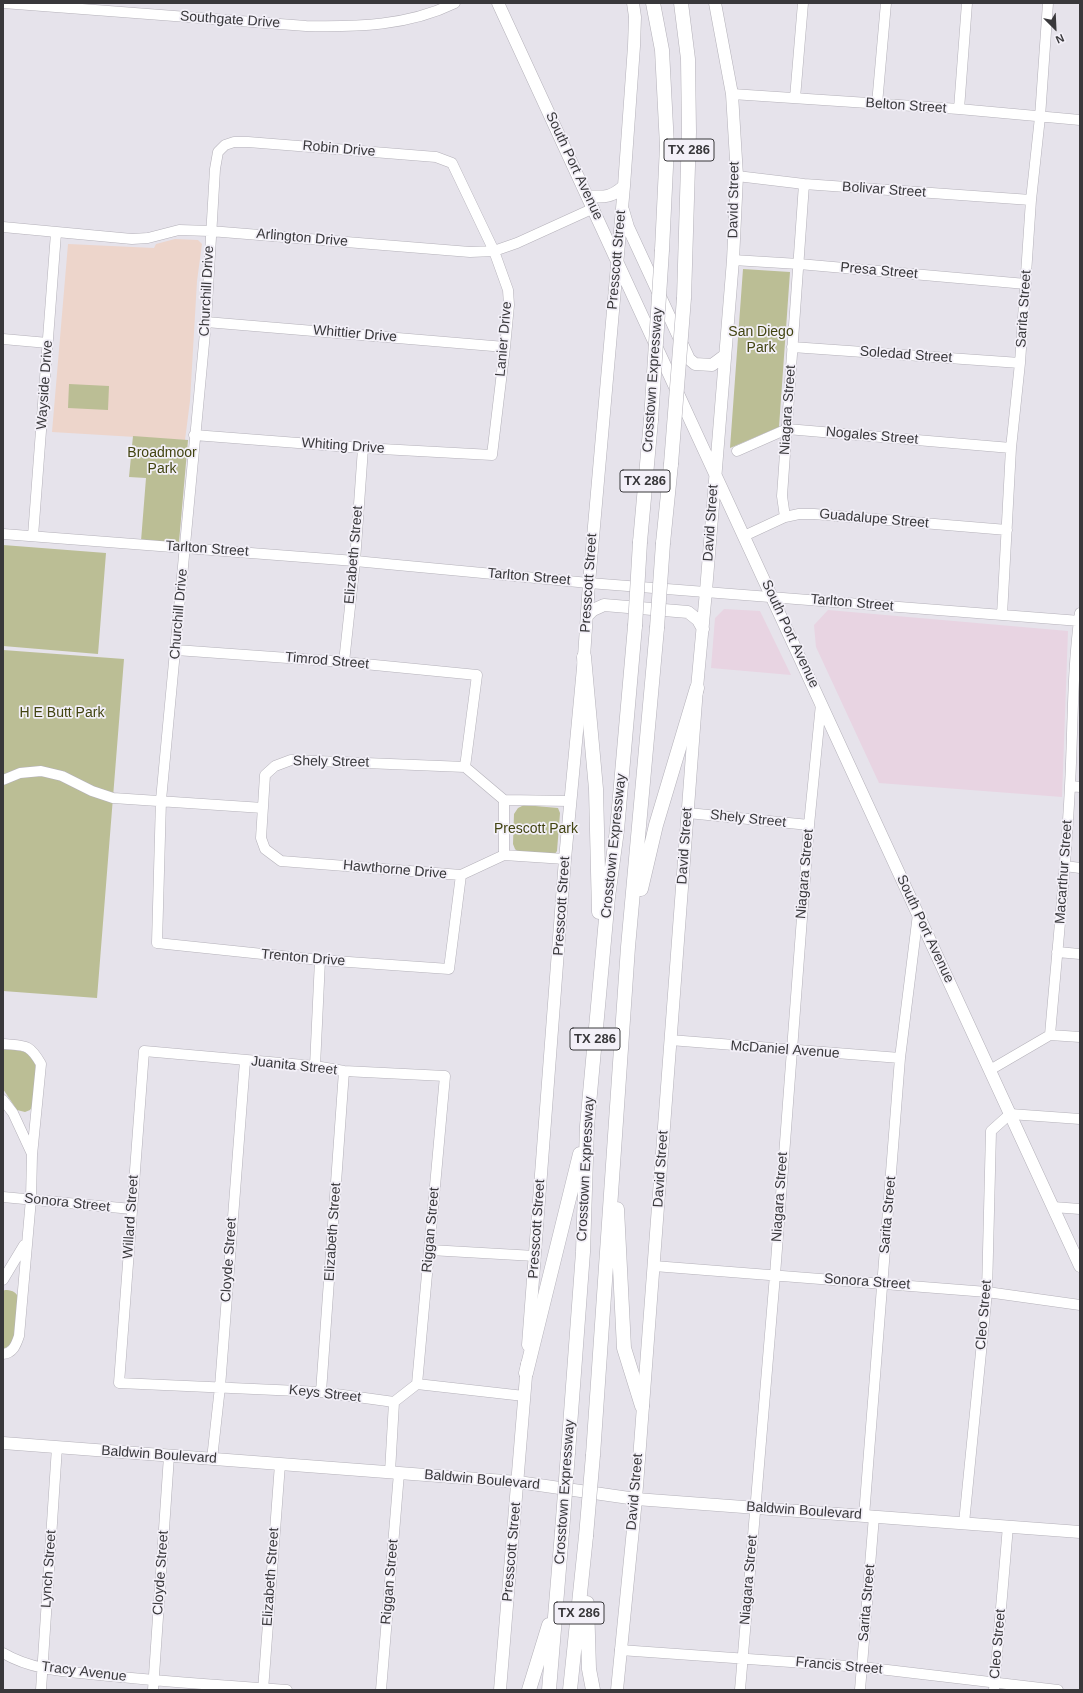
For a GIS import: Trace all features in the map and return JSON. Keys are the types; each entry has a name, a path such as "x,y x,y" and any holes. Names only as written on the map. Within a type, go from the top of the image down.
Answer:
{"highway":[{"name":"Crosstown Expressway","path":"549,1690 582,1252 587,1126 608,897 617,830 635,626 640,542 651,420 662,250 666,146 662,50 653,3"},
{"name":"Crosstown Expressway","path":"570,1690 586,1542 630,940 684,298 690,132 688,59 681,3"},
{"path":"584,657 596,789 600,978"},
{"path":"630,940 656,825 697,688"},
{"path":"526,1373 587,1126"},
{"path":"614,1147 624,1348 642,1406"},
{"path":"586,1542 589,1669 593,1690"},
{"path":"529,1690 557,1598"}],"main road":[{"name":"South Port Avenue","path":"498,3 594,208 616,260 1080,1266"},
{"name":"Presscott Street","path":"500,1690 518,1482 565,859 584,657 616,260 624,186 634,46 635,17 633,3"},
{"name":"David Street","path":"618,1690 620,1650 636,1499 697,688 733,260 737,176 732,94 718,7"},
{"path":"588,196 607,196 617,192 624,186"},
{"path":"622,203 628,227 689,359 696,364 712,365 724,356"},
{"path":"587,616 593,610 604,605 688,612 698,620 703,629"},
{"name":"Baldwin Boulevard","path":"3,1443 518,1482 636,1499 1080,1532"}],"street":[{"name":"Southgate Drive","path":"3,3 306,26 338,27 391,24 442,9 455,3"},
{"path":"795,98 803,3"},
{"path":"877,104 886,3"},
{"path":"960,109 967,3"},
{"name":"Sarita Street","path":"1002,615 1011,448 1020,363 1031,200 1040,117 1048,3"},
{"name":"Belton Street","path":"732,94 960,109 1080,120"},
{"name":"Robin Drive","path":"225,145 234,142 264,143 436,157 452,163"},
{"name":"Churchill Drive","path":"158,943 161,800 176,650 194,435 206,322 210,231 215,169 218,152 225,145"},
{"name":"Lanier Drive","path":"452,163 494,251 508,290 509,305 505,347 492,455"},
{"name":"Bolivar Street","path":"737,176 804,184 1031,200"},
{"name":"Niagara Street","path":"785,517 782,496 792,347 800,264 804,184"},
{"name":"Arlington Drive","path":"3,228 132,239 148,238 179,230 210,231 470,252 494,251 517,243 594,208"},
{"name":"Wayside Drive","path":"33,536 56,233"},
{"name":"Presa Street","path":"733,260 800,264 1026,284"},
{"name":"Whittier Drive","path":"206,322 505,347"},
{"path":"3,339 48,343"},
{"name":"Soledad Street","path":"792,347 1020,363"},
{"name":"Nogales Street","path":"737,451 787,430 1011,448"},
{"name":"Whiting Drive","path":"194,435 363,448 492,455"},
{"name":"Elizabeth Street","path":"344,662 355,561 363,448"},
{"name":"Guadalupe Street","path":"744,536 785,517 799,514 1007,530"},
{"name":"Tarlton Street","path":"3,534 355,561 589,583 1002,615 1080,618"},
{"name":"Macarthur Street","path":"1050,1035 1065,866 1075,786 1076,704 1080,618"},
{"name":"Timrod Street","path":"176,650 344,662 477,675 465,767"},
{"name":"Niagara Street","path":"740,1690 754,1508 775,1275 809,826 821,704"},
{"name":"Shely Street","path":"263,808 265,775 275,766 291,760 465,767"},
{"path":"465,767 504,800 570,801"},
{"path":"3,780 20,773 41,771 62,776 92,791 113,798 263,808"},
{"path":"504,800 504,855"},
{"name":"Hawthorne Drive","path":"263,808 261,838 265,849 281,861 461,875 504,855 565,859"},
{"name":"Shely Street","path":"688,813 809,826"},
{"path":"1065,866 1080,868"},
{"name":"Trenton Drive","path":"158,943 320,960 449,968 461,875"},
{"name":"Sarita Street","path":"860,1690 882,1282 900,1058 918,914"},
{"path":"1057,952 1080,954"},
{"path":"315,1066 320,960"},
{"path":"990,1070 1050,1035 1080,1037"},
{"name":"McDaniel Avenue","path":"670,1040 900,1058"},
{"path":"3,1044 27,1046 35,1054 41,1064 32,1155 31,1198 26,1241 19,1336 16,1346 8,1354 3,1354"},
{"name":"Juanita Street","path":"144,1051 315,1066 344,1071 445,1076"},
{"name":"Willard Street","path":"120,1382 144,1051"},
{"name":"Cloyde Street","path":"212,1459 220,1387 245,1061"},
{"name":"Elizabeth Street","path":"321,1392 344,1071"},
{"name":"Riggan Street","path":"417,1384 445,1076"},
{"path":"3,1100 13,1113 32,1155"},
{"path":"1010,1114 1080,1119"},
{"name":"Cleo Street","path":"964,1523 987,1292 991,1131 1010,1114"},
{"name":"Sonora Street","path":"3,1197 31,1198 132,1209"},
{"path":"1053,1208 1080,1209"},
{"path":"3,1280 26,1241"},
{"path":"430,1250 535,1256"},
{"name":"Sonora Street","path":"654,1266 882,1282 987,1292 1080,1305"},
{"name":"Keys Street","path":"120,1382 321,1392 394,1402"},
{"path":"394,1402 417,1384 524,1396"},
{"name":"Riggan Street","path":"381,1690 394,1473 394,1402"},
{"name":"Lynch Street","path":"41,1690 56,1447"},
{"name":"Cloyde Street","path":"153,1685 169,1456"},
{"name":"Elizabeth Street","path":"263,1689 280,1464"},
{"name":"Cleo Street","path":"994,1686 1008,1526"},
{"name":"Francis Street","path":"620,1650 862,1667 994,1686 1058,1690"},
{"name":"Tracy Avenue","path":"3,1653 13,1659 42,1668 153,1685 287,1690"}],"shaded area":[{"path":"175,239 198,240 202,244 197,281 190,401 185,440 52,432 68,244 154,248 156,244"},
{"path":"724,609 760,611 791,675 711,668 715,618"},
{"path":"828,610 1068,631 1062,797 879,783 816,647 814,625"}],"green space":[{"name":"San Diego Park","path":"743,269 790,272 779,427 730,448"},
{"path":"69,384 109,386 108,410 68,408"},
{"name":"Broadmoor Park","path":"133,436 188,440 179,542 141,541 146,478 129,477"},
{"path":"3,545 106,553 98,654 3,646"},
{"name":"H E Butt Park","path":"3,650 124,659 97,998 3,991"},
{"name":"Prescott Park","path":"524,805 558,808 560,813 557,851 554,855 519,853 515,849 513,844 514,814 518,808"},
{"path":"3,1048 27,1052 33,1058 36,1067 34,1104 30,1110 25,1112 17,1110 3,1089"},
{"path":"5,1290 16,1293 19,1300 15,1339 10,1345 3,1349 3,1291"}]}
